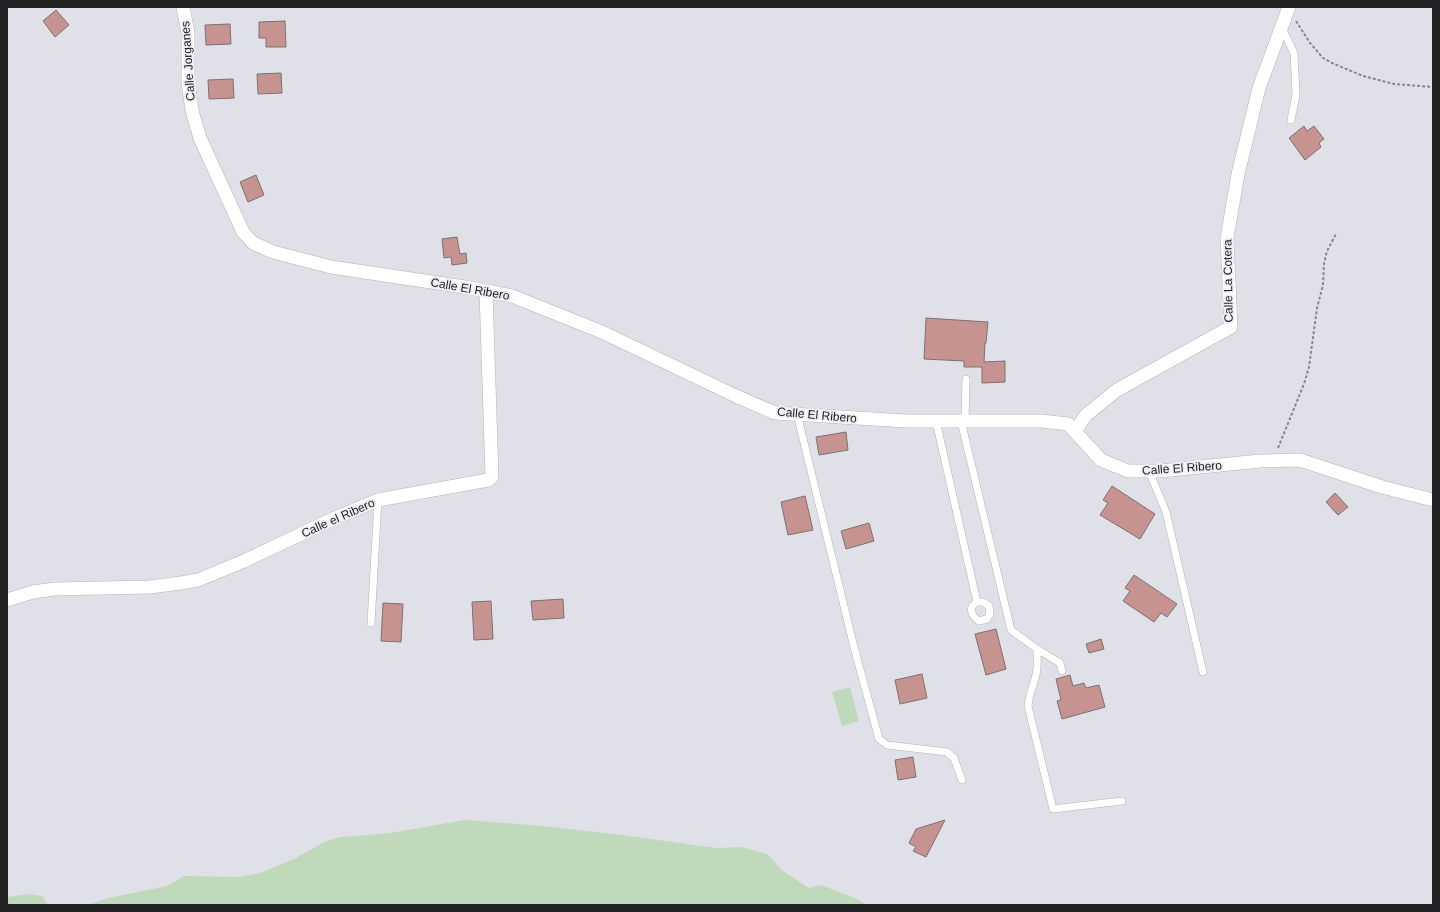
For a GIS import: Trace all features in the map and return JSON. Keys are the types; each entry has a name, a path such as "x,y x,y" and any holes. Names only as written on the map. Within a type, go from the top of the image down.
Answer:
{"street":[{"name":"Calle Jorganes","path":"184,7 188,33 188,82 192,111 200,138"},
{"name":"Calle La Cotera","path":"1075,431 1086,415 1117,390 1231,327 1226,238 1238,174 1259,88 1289,9"},
{"name":"Calle El Ribero","path":"200,138 243,232 252,243 273,252 331,267 512,296 602,332 775,413 906,421 1041,421 1068,424 1100,460 1128,471 1149,471 1300,460 1382,487 1433,500"},
{"name":"Calle el Ribero","path":"7,600 32,592 54,589 150,587 198,580 244,561 335,518 378,500 488,480 492,477 486,291"}],"lane":[{"path":"1282,28 1294,53 1296,95 1291,120"},
{"path":"966,379 963,421 1011,630 1037,649 1060,663 1062,671"},
{"path":"797,414 854,648 879,739 887,745 947,752 954,758 962,780"},
{"path":"936,421 977,602"},
{"path":"1149,471 1166,512 1202,672"},
{"path":"371,623 378,500"},
{"path":"1037,649 1038,663 1036,675 1029,695 1028,706 1053,809 1122,801"}],"path":[{"path":"1289,9 1310,43 1323,58 1332,63 1364,76 1394,84 1433,87"},
{"path":"1273,461 1304,384 1309,367 1317,308 1323,286 1324,263 1327,251 1336,234"}],"green space":[{"path":"850,687 859,721 842,726 832,692"},
{"path":"465,820 543,826 716,848 742,847 767,854 783,871 809,888 821,885 857,899 867,905 89,905 104,899 167,886 184,876 238,877 260,873 296,858 324,842 340,837 390,833"},
{"path":"30,894 42,896 48,905 7,905 7,897"}],"building":[{"path":"56,10 69,25 55,37 43,21"},
{"path":"285,21 286,47 266,47 266,38 259,38 259,22"},
{"path":"230,24 231,44 206,45 205,25"},
{"path":"281,73 282,93 258,94 257,74"},
{"path":"233,79 234,98 209,99 208,80"},
{"path":"1304,126 1307,131 1314,126 1324,139 1319,143 1321,147 1305,160 1289,138"},
{"path":"256,175 264,195 248,202 240,182"},
{"path":"457,237 460,254 466,253 467,263 452,265 451,257 444,258 442,239"},
{"path":"926,318 988,322 984,362 1005,361 1005,382 982,383 982,367 964,367 964,361 924,359"},
{"path":"846,432 848,450 819,455 816,437"},
{"path":"1112,486 1155,514 1140,539 1100,515 1108,503 1103,500"},
{"path":"1335,493 1348,507 1338,515 1326,502"},
{"path":"805,496 813,530 788,535 781,502"},
{"path":"869,523 874,541 846,549 841,531"},
{"path":"1134,575 1177,604 1167,617 1161,613 1154,622 1123,601 1130,591 1125,588"},
{"path":"563,599 564,618 533,620 531,601"},
{"path":"491,601 493,639 474,640 472,602"},
{"path":"383,603 403,604 401,642 381,641"},
{"path":"996,629 1006,669 986,675 975,634"},
{"path":"1101,639 1104,649 1089,653 1086,644"},
{"path":"922,674 927,698 900,704 895,680"},
{"path":"1070,675 1073,686 1084,683 1086,688 1099,685 1105,707 1062,719 1057,701 1061,700 1056,679"},
{"path":"913,757 916,777 898,780 895,760"},
{"path":"945,820 926,857 913,851 916,847 909,843 916,829"}]}
